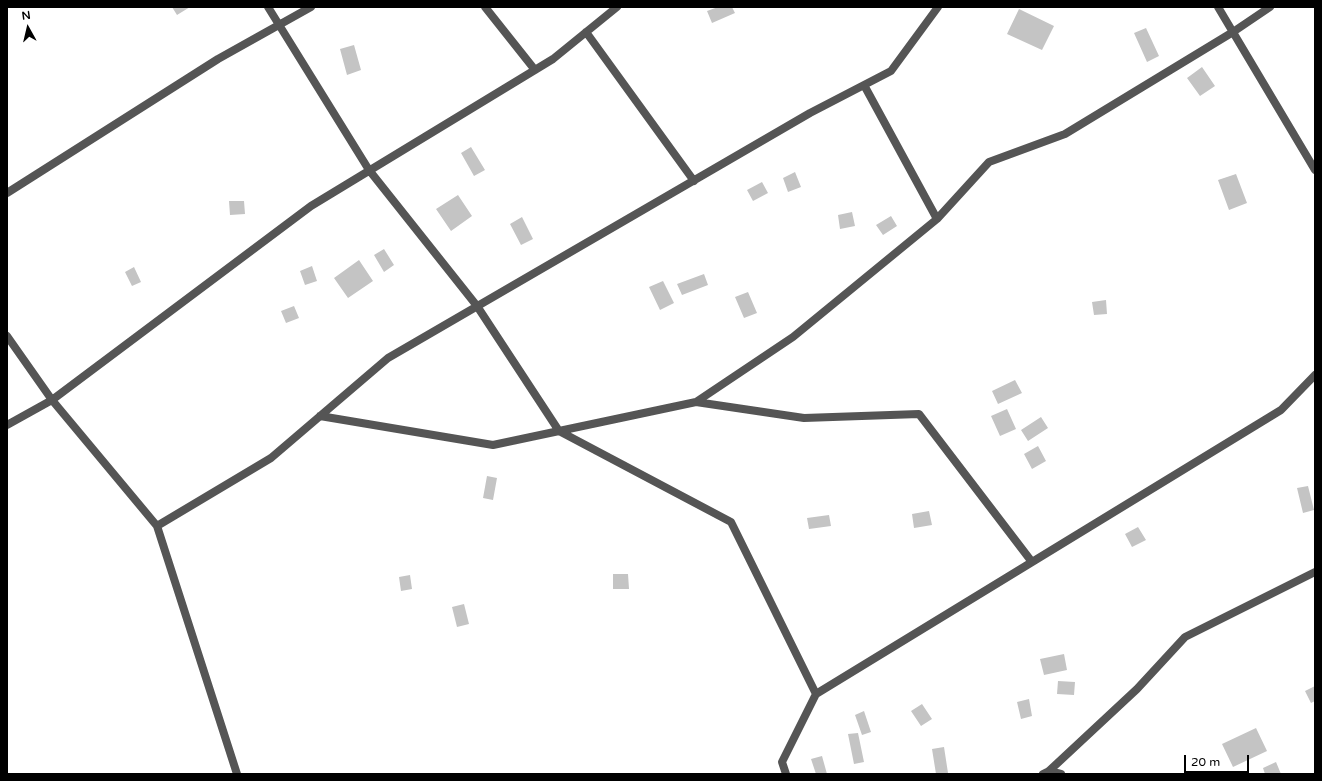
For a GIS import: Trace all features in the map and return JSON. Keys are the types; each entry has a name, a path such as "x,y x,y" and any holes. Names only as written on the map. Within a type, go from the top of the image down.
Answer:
{"street":[{"path":"268,7 369,170 477,306 559,431 731,522 816,694"},
{"path":"7,193 218,59 311,7"},
{"path":"485,7 535,70"},
{"path":"7,425 52,400 311,206 554,59 617,7"},
{"path":"158,526 271,458 388,358 810,113 891,71 938,7"},
{"path":"1218,7 1315,170"},
{"path":"696,402 793,337 937,219 989,162 1065,134 1233,32 1270,7"},
{"path":"586,32 694,181"},
{"path":"864,85 937,219"},
{"path":"7,336 52,400 158,526 236,774"},
{"path":"786,774 782,762 816,694 1281,410 1315,375"},
{"path":"320,416 493,445 696,402 804,418 918,414 1032,562"},
{"path":"1046,773 1137,689 1185,637 1315,572"},
{"path":"1046,773 1061,774"}],"building":[{"path":"172,7 190,7 177,15"},
{"path":"718,7 732,7 735,13 712,23 707,11"},
{"path":"1019,9 1054,26 1042,50 1007,34"},
{"path":"1146,28 1159,56 1147,62 1134,33"},
{"path":"354,45 361,70 347,75 340,49"},
{"path":"1202,67 1215,86 1200,96 1187,78"},
{"path":"471,147 485,170 474,176 461,153"},
{"path":"795,172 801,187 788,192 783,178"},
{"path":"1236,174 1247,203 1229,210 1218,180"},
{"path":"762,182 768,193 753,201 747,190"},
{"path":"458,195 472,216 451,231 436,209"},
{"path":"229,201 244,201 245,214 230,215"},
{"path":"852,212 855,226 840,229 838,215"},
{"path":"891,216 897,226 883,235 876,225"},
{"path":"522,217 533,239 521,245 510,224"},
{"path":"384,249 394,265 384,272 374,255"},
{"path":"359,260 373,281 348,298 334,278"},
{"path":"312,266 317,281 305,285 300,271"},
{"path":"134,267 141,282 132,286 125,272"},
{"path":"704,274 708,285 682,295 677,284"},
{"path":"663,281 674,303 660,310 649,287"},
{"path":"748,292 757,313 744,318 735,297"},
{"path":"1106,300 1107,314 1094,315 1092,302"},
{"path":"294,306 299,318 286,323 281,311"},
{"path":"1015,380 1022,393 998,404 992,391"},
{"path":"1007,409 1016,429 1000,436 991,416"},
{"path":"1041,417 1048,428 1028,441 1021,430"},
{"path":"1038,446 1046,461 1032,469 1024,454"},
{"path":"487,476 497,478 493,500 483,498"},
{"path":"1308,486 1314,510 1303,513 1297,488"},
{"path":"929,511 932,525 914,528 912,514"},
{"path":"829,515 831,526 809,529 807,518"},
{"path":"1138,527 1146,540 1132,547 1125,534"},
{"path":"613,574 628,574 629,589 613,589"},
{"path":"410,575 412,589 401,591 399,577"},
{"path":"464,604 469,624 457,627 452,607"},
{"path":"1064,654 1067,670 1044,675 1040,659"},
{"path":"1058,681 1075,682 1074,695 1057,694"},
{"path":"1315,686 1315,701 1311,703 1305,691"},
{"path":"1029,699 1032,716 1021,719 1017,702"},
{"path":"922,704 932,719 921,726 911,711"},
{"path":"864,711 871,732 862,735 855,715"},
{"path":"1256,728 1267,751 1233,767 1222,744"},
{"path":"858,733 864,762 854,764 848,734"},
{"path":"944,747 948,773 936,774 932,749"},
{"path":"822,756 827,774 816,774 811,759"},
{"path":"1276,762 1281,774 1265,774 1263,768"}]}
